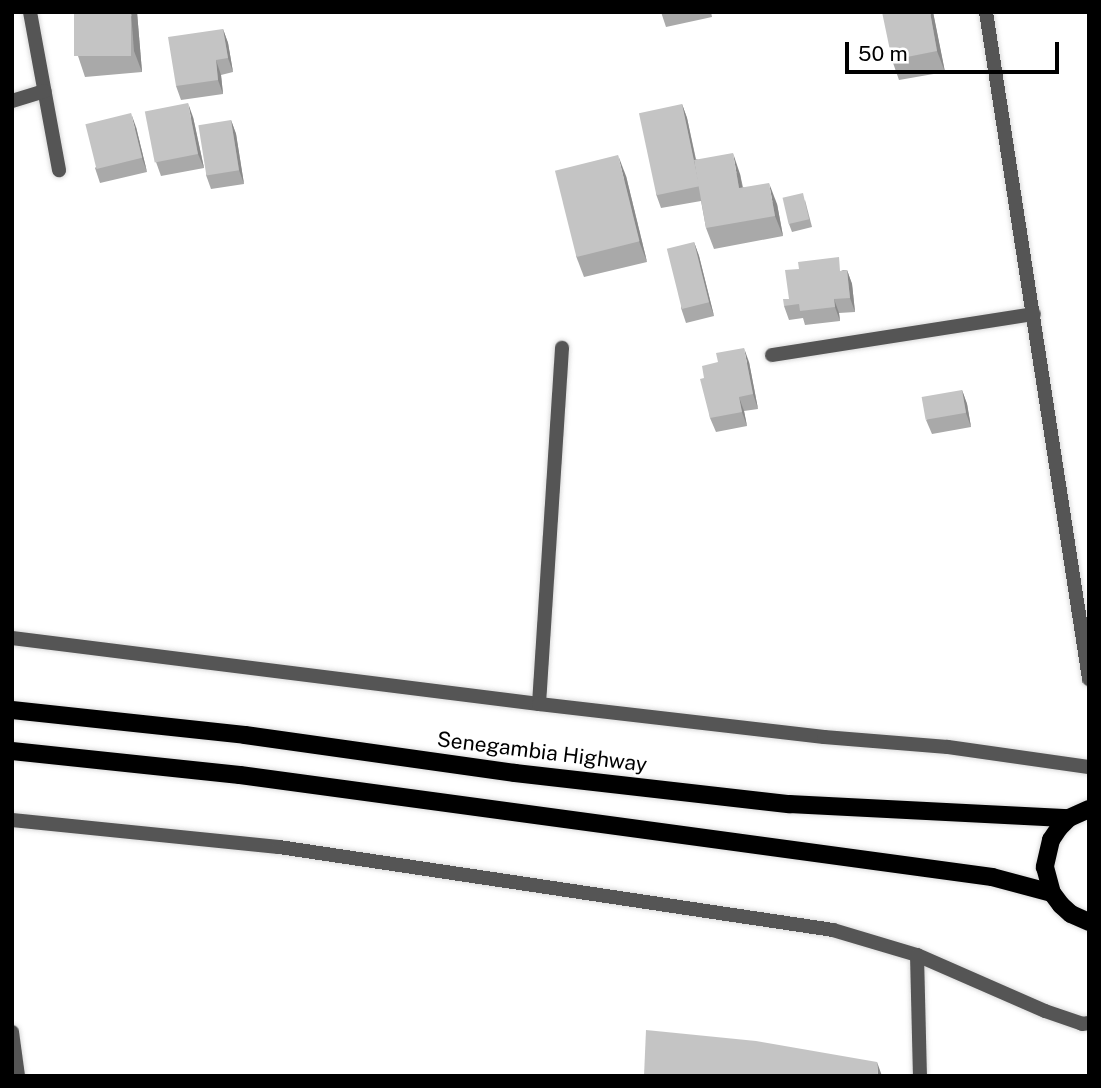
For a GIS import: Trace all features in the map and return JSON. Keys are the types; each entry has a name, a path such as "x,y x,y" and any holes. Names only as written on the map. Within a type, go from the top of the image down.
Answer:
{"main road":[{"name":"Senegambia Highway","path":"12,710 245,735 515,773 789,804 923,814 1069,818"},
{"path":"12,751 240,775 992,877 1052,893"},
{"path":"1089,809 1069,818 1051,840 1045,867 1052,893 1071,914 1089,922"}],"street":[{"path":"30,12 59,170"},
{"path":"986,12 1089,680"},
{"path":"12,101 45,91"},
{"path":"772,355 1034,314"},
{"path":"538,704 562,348"},
{"path":"12,638 538,704 824,737 948,747 1089,767"},
{"path":"12,820 279,847 832,930 917,956 1045,1011 1082,1024 1089,1023"},
{"path":"917,956 920,1076"},
{"path":"12,1032 19,1076"}],"building":[{"path":"74,12 131,12 131,56 74,56"},
{"path":"882,12 930,12 937,51 892,60"},
{"path":"223,29 228,58 216,60 218,80 176,86 168,37"},
{"path":"188,103 198,154 155,162 145,111"},
{"path":"682,104 699,186 656,195 639,113"},
{"path":"131,113 142,158 97,169 85,124"},
{"path":"231,120 239,170 206,176 198,125"},
{"path":"733,153 739,188 769,183 775,216 706,228 694,160"},
{"path":"618,155 640,241 576,257 555,171"},
{"path":"803,193 809,219 789,224 783,198"},
{"path":"694,242 709,302 682,309 667,249"},
{"path":"839,257 840,271 847,270 850,298 834,299 835,307 800,311 799,304 784,306 783,299 789,299 785,270 799,269 798,262"},
{"path":"744,348 753,394 739,397 742,412 710,418 700,379 704,378 702,366 718,362 716,353"},
{"path":"962,390 966,413 926,420 922,397"},
{"path":"646,1030 756,1041 877,1062 878,1076 644,1076"}]}
